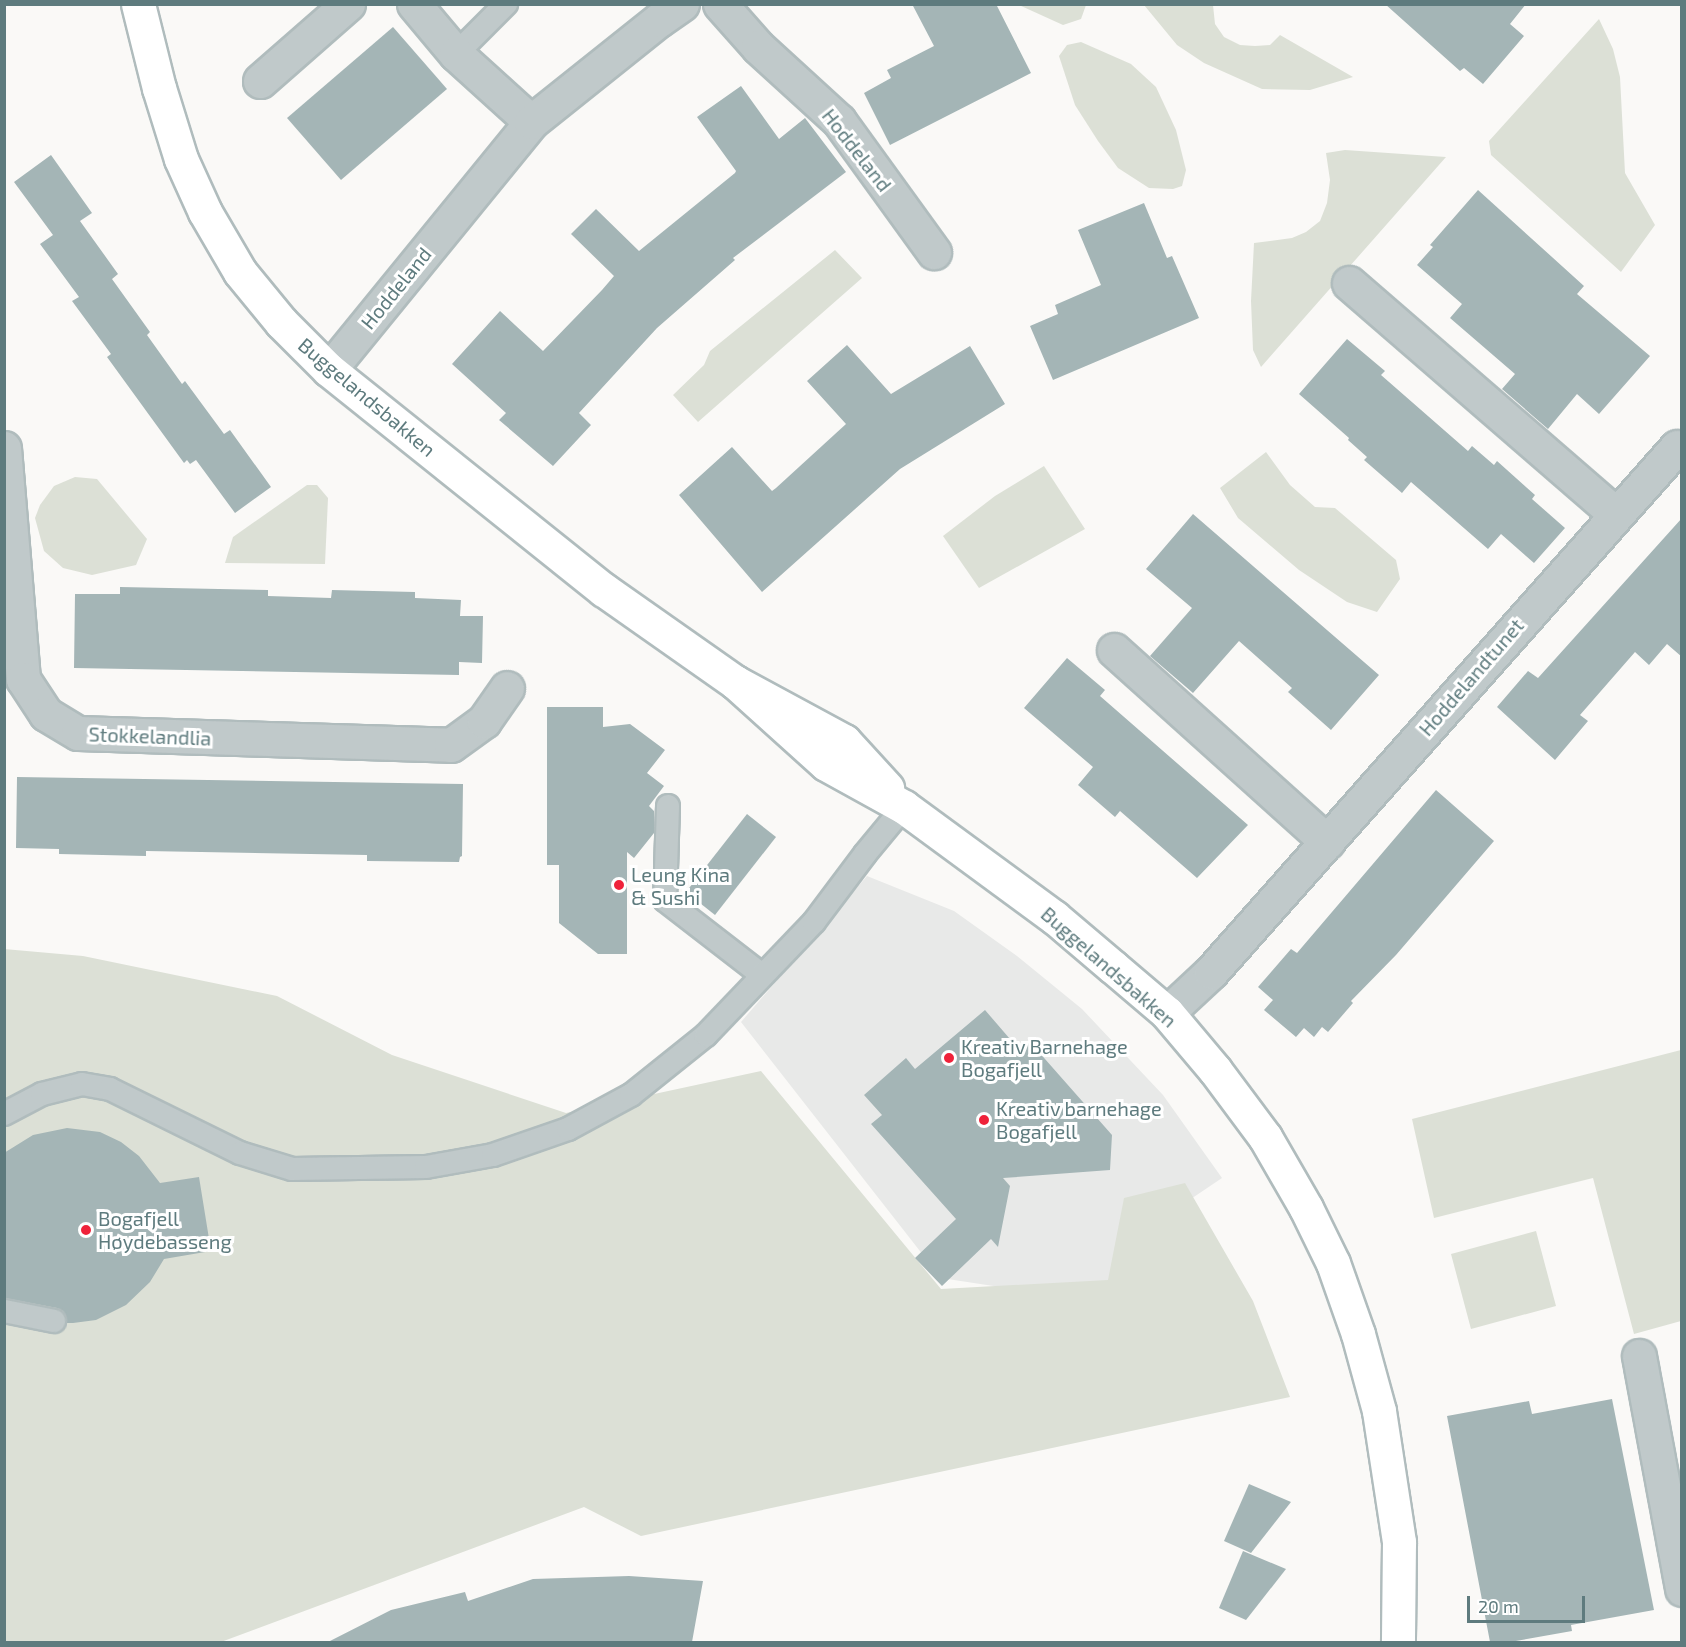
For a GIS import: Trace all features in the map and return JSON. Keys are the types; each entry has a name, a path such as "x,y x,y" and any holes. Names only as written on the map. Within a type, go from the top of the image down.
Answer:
{"street":[{"name":"Buggelandsbakken","path":"138,4 159,88 181,159 205,212 240,272 280,322 329,370 604,590 735,682 844,741 904,807 1054,917 1167,1013 1215,1070 1265,1137 1306,1208 1333,1263 1358,1334 1379,1411 1399,1542 1398,1642"},
{"path":"260,81 348,4"},
{"path":"414,4 456,54 531,122"},
{"name":"Hoddeland","path":"329,370 531,122 682,4"},
{"name":"Hoddeland","path":"720,4 758,47 839,122 934,252"},
{"path":"1349,283 1616,514"},
{"name":"Hoddelandtunet","path":"1167,1013 1211,972 1677,447"},
{"name":"Stokkelandlia","path":"4,448 23,678 46,714 78,733 451,746 484,721 507,688"},
{"path":"1114,650 1328,842"},
{"path":"1639,1356 1682,1589"}],"lane":[{"path":"456,54 506,4"},
{"path":"668,806 665,900 762,975"},
{"path":"4,1114 42,1094 82,1084 110,1089 240,1153 292,1169 426,1167 493,1155 568,1129 630,1095 706,1035 814,922 904,807"},
{"path":"4,1311 54,1321"}],"shaded area":[{"path":"1019,5 1086,5 1081,19 1063,25"},
{"path":"1144,5 1213,5 1215,24 1224,37 1240,45 1255,46 1270,45 1280,35 1353,77 1310,90 1262,89 1204,63 1177,45"},
{"path":"1599,19 1613,49 1620,77 1625,173 1655,225 1621,272 1491,155 1489,141"},
{"path":"1081,42 1131,64 1156,87 1176,130 1186,170 1182,186 1173,189 1149,188 1118,168 1098,141 1075,105 1059,56 1067,45"},
{"path":"1345,150 1446,157 1261,367 1253,350 1251,301 1254,243 1292,238 1306,232 1320,221 1327,203 1330,180 1326,153"},
{"path":"835,250 862,278 698,422 673,395 704,365 710,351"},
{"path":"1266,452 1290,485 1315,507 1335,508 1396,560 1400,579 1377,612 1347,602 1299,570 1238,518 1220,488"},
{"path":"1044,466 1085,529 979,588 943,536 995,496"},
{"path":"75,477 97,479 147,539 136,565 92,575 63,568 44,551 35,518 40,505 54,486"},
{"path":"307,485 317,485 328,498 325,564 225,563 233,537"},
{"name":"Kreativ Barnehage Bogafjell","path":"867,876 954,911 1017,956 1082,1009 1163,1095 1222,1178 1173,1211 1099,1302 941,1278 741,1022"},
{"path":"4,949 83,956 277,996 392,1055 566,1113 761,1071 941,1289 1108,1280 1124,1198 1185,1183 1253,1301 1290,1397 641,1536 584,1507 221,1642 5,1642"},
{"path":"1681,1050 1681,1321 1634,1334 1593,1178 1434,1218 1412,1119"},
{"path":"1536,1231 1556,1306 1471,1329 1451,1254"}],"building":[{"path":"912,4 996,4 1031,73 890,145 864,93 891,78 887,70 934,46"},
{"path":"1385,4 1526,4 1510,24 1524,36 1483,84 1464,68 1460,71"},
{"path":"393,27 447,89 341,180 287,118"},
{"path":"741,86 779,139 805,118 846,172 733,258 735,260 657,328 579,413 591,425 553,466 499,420 506,413 452,364 500,311 543,351 602,290 614,276 571,234 596,209 639,251 735,173 736,171 697,117"},
{"path":"51,155 92,213 80,221 118,274 112,279 150,332 147,335 182,384 185,381 224,434 230,430 271,487 235,513 196,460 190,464 187,460 184,463 107,357 111,354 72,301 79,297 40,244 53,235 14,182"},
{"path":"1478,190 1584,286 1577,294 1650,356 1599,414 1577,394 1548,429 1502,389 1515,374 1450,318 1462,304 1417,265 1433,247 1430,245"},
{"path":"1144,203 1167,258 1172,256 1199,318 1053,380 1030,326 1058,314 1055,305 1101,285 1078,230"},
{"path":"1347,339 1385,371 1381,375 1468,451 1472,446 1494,465 1497,461 1535,495 1532,499 1565,528 1534,563 1501,534 1488,549 1411,482 1402,493 1364,460 1367,457 1348,440 1349,438 1299,394"},
{"path":"847,345 891,394 970,346 1005,404 900,469 762,592 679,495 732,447 772,491 776,488 846,424 807,381"},
{"path":"1193,514 1379,675 1331,730 1288,692 1292,688 1239,641 1193,693 1150,656 1192,608 1146,569"},
{"path":"1682,518 1682,657 1667,644 1649,665 1635,652 1580,715 1588,721 1555,760 1497,707 1528,671 1538,678"},
{"path":"120,587 268,590 268,596 331,598 332,590 415,592 415,598 461,600 460,616 483,616 482,663 459,662 459,675 74,668 75,594 120,594"},
{"path":"1067,658 1105,690 1100,696 1248,825 1197,878 1120,811 1115,817 1078,785 1093,767 1024,708"},
{"path":"547,707 603,707 603,727 630,724 665,750 647,773 664,786 649,806 654,811 654,833 634,858 627,852 627,954 598,954 559,923 559,865 547,865"},
{"path":"17,777 463,784 462,856 459,862 367,861 367,855 146,851 146,856 59,854 59,849 16,848"},
{"path":"1436,790 1494,841 1396,955 1351,1001 1353,1003 1328,1032 1322,1027 1314,1037 1304,1028 1296,1037 1264,1010 1273,1000 1258,987 1291,949 1297,953"},
{"path":"747,814 776,837 715,915 686,892"},
{"path":"985,1010 1016,1046 1030,1042 1112,1135 1110,1170 1003,1178 1010,1186 998,1247 991,1239 942,1286 915,1258 956,1219 871,1124 882,1115 864,1095 906,1058 915,1069"},
{"name":"Bogafjell Høydebasseng","path":"67,1128 100,1132 121,1142 139,1156 160,1183 199,1177 211,1251 164,1259 150,1282 126,1305 96,1320 73,1323 67,1323 63,1311 57,1308 4,1298 4,1153 33,1135"},
{"path":"1612,1399 1654,1610 1571,1625 1572,1631 1510,1642 1490,1642 1447,1416 1529,1401 1532,1414"},
{"path":"1249,1484 1291,1502 1251,1553 1224,1541"},
{"path":"1243,1551 1286,1569 1246,1620 1219,1608"},
{"path":"629,1576 703,1581 692,1642 328,1642 391,1610 465,1592 468,1601 533,1579"}],"place":[{"name":"Leung Kina & Sushi","path":"619,885"},
{"name":"Kreativ Barnehage Bogafjell","path":"949,1058"},
{"name":"Kreativ barnehage Bogafjell","path":"984,1120"},
{"name":"Bogafjell Høydebasseng","path":"86,1230"}]}
